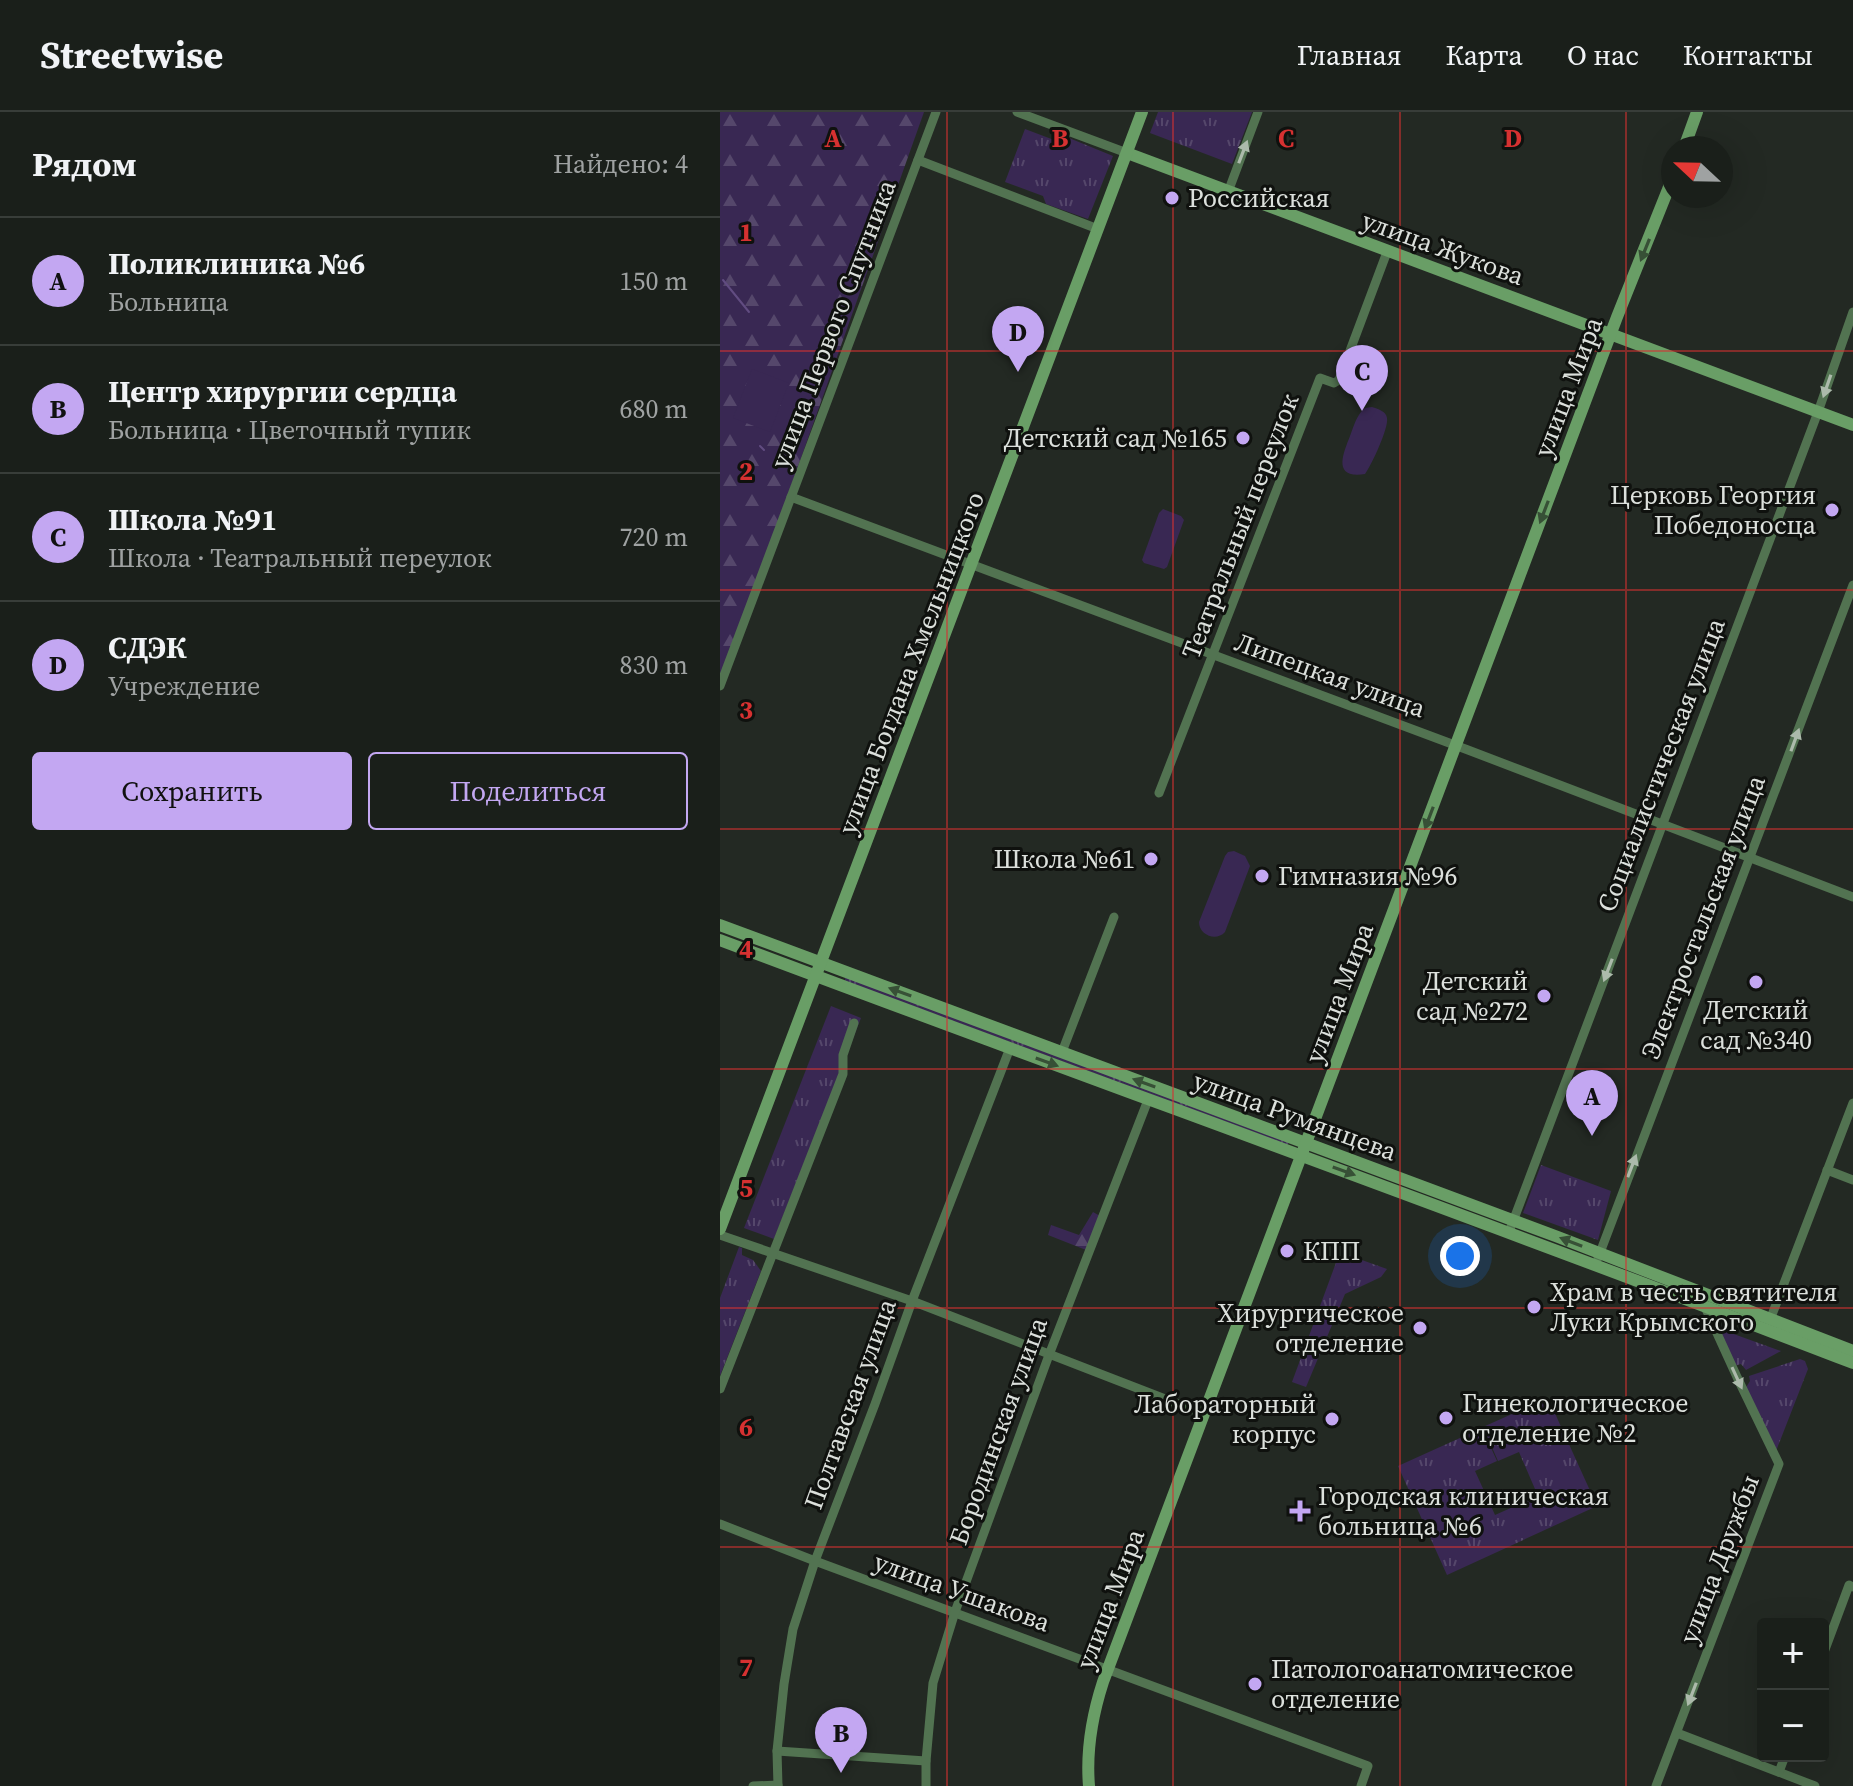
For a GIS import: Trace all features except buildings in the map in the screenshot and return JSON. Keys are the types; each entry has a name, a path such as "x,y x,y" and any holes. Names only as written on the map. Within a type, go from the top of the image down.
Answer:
{"main road":[{"name":"улица Богдана Хмельницкого","path":"720,1232 1142,112"},
{"path":"1688,136 1697,112"},
{"name":"улица Жукова","path":"1127,153 1853,425"},
{"name":"улица Мира","path":"1089,1786 1091,1730 1107,1670 1661,207"},
{"name":"улица Румянцева","path":"720,925 1062,1052 1304,1149 1511,1227 1770,1320 1853,1363"},
{"name":"улица Румянцева","path":"720,940 1148,1100 1304,1149"},
{"name":"улица Румянцева","path":"1597,1259 1705,1307 1853,1351"}],"street":[{"name":"улица Первого Спутника","path":"720,686 936,112"},
{"name":"улица Жукова","path":"1017,112 1127,153"},
{"path":"1228,192 1258,112"},
{"path":"918,160 1098,229"},
{"name":"Театральный переулок","path":"1159,793 1320,378 1334,383 1339,380 1387,252"},
{"name":"Социалистическая улица","path":"1511,1227 1853,312"},
{"name":"Липецкая улица","path":"791,497 1853,897"},
{"name":"Электростальская улица","path":"1597,1259 1853,585"},
{"path":"1062,1052 1114,917"},
{"path":"720,1389 843,1074 843,1055 854,1023"},
{"name":"Полтавская улица","path":"778,1785 777,1751 793,1629 815,1561 912,1301 1010,1048"},
{"name":"Бородинская улица","path":"926,1786 933,1683 955,1612 1049,1355 1148,1100"},
{"path":"1770,1320 1853,1103"},
{"path":"1827,1170 1853,1180"},
{"path":"720,1232 773,1254 912,1301 1204,1414"},
{"name":"улица Дружбы","path":"1656,1786 1779,1464 1705,1307"},
{"name":"улица Ушакова","path":"720,1524 1368,1766 1361,1786"},
{"path":"1829,1640 1851,1586"},
{"path":"1677,1733 1815,1786"},
{"path":"777,1751 926,1761"},
{"path":"1779,1772 1783,1762"},
{"path":"753,1786 778,1785"}],"green space":[{"path":"720,112 924,112 720,678"},
{"path":"1158,112 1252,112 1232,164 1150,133"},
{"path":"1025,129 1062,143 1069,138 1113,156 1088,219 1046,204 1043,196 1005,182"},
{"path":"752,369 789,383 770,432 733,418"},
{"path":"1372,407 1386,416 1382,438 1365,474 1348,473 1342,464 1347,443 1359,414 1365,408"},
{"path":"1163,509 1184,520 1164,569 1142,560"},
{"path":"1234,851 1245,856 1250,866 1225,932 1209,936 1199,922 1225,856"},
{"path":"845,977 1289,1141 1288,1145 845,981"},
{"path":"831,1006 861,1018 774,1239 744,1228"},
{"path":"1541,1165 1611,1191 1598,1240 1523,1213"},
{"path":"1093,1212 1100,1216 1086,1250 1048,1235 1051,1225 1079,1235"},
{"path":"739,1247 742,1248 742,1255 753,1260 761,1271 720,1376 720,1298"},
{"path":"1345,1254 1387,1269 1381,1277 1345,1294 1306,1387 1292,1382 1337,1260"},
{"path":"1717,1328 1781,1351 1746,1370 1741,1364 1734,1366"},
{"path":"1800,1359 1805,1361 1808,1369 1776,1451 1745,1389 1750,1381 1749,1376"},
{"path":"1548,1398 1597,1506 1447,1575 1398,1466 1482,1428 1497,1461 1475,1471 1495,1515 1538,1496 1519,1452 1498,1461 1483,1427"}],"waterway":[{"path":"723,280 749,312"},
{"path":"760,446 764,450"}],"place":[{"name":"Российская","path":"1172,198"},
{"name":"СДЭК","path":"1018,372"},
{"name":"Школа №91","path":"1362,411"},
{"name":"Детский сад №165","path":"1243,438"},
{"name":"Церковь Георгия Победоносца","path":"1832,510"},
{"name":"Школа №61","path":"1151,859"},
{"name":"Гимназия №96","path":"1262,876"},
{"name":"Детский сад №340","path":"1756,982"},
{"name":"Детский сад №272","path":"1544,996"},
{"name":"Поликлиника №6","path":"1592,1136"},
{"name":"КПП","path":"1287,1251"},
{"name":"Храм в честь святителя Луки Крымского","path":"1534,1307"},
{"name":"Хирургическое отделение","path":"1420,1328"},
{"name":"Гинекологическое отделение №2","path":"1446,1418"},
{"name":"Лабораторный корпус","path":"1332,1419"},
{"name":"Городская клиническая больница №6","path":"1300,1511"},
{"name":"Патологоанатомическое отделение","path":"1255,1684"},
{"name":"Центр хирургии сердца","path":"841,1773"}]}
